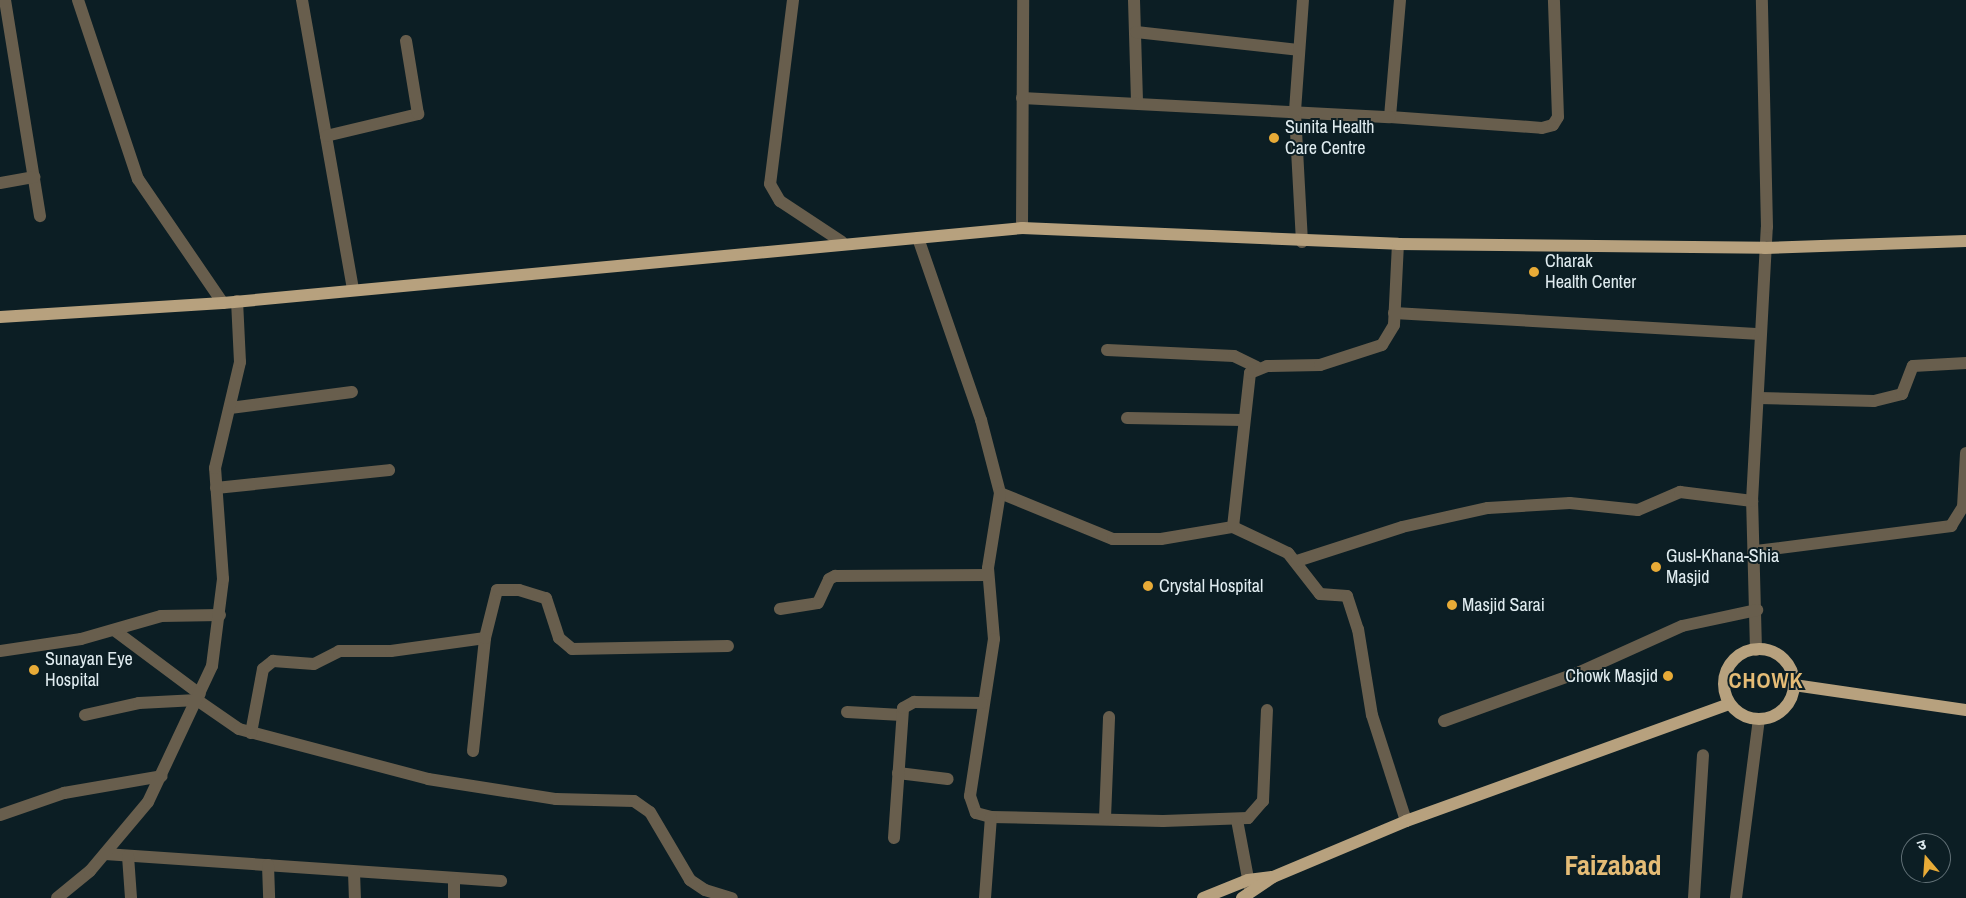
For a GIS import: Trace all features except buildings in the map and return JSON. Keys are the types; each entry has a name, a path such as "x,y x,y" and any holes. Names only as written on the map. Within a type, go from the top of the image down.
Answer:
{"main road":[{"path":"0,316 222,303 842,242 918,238 1022,228 1302,242 1398,244 1765,248 1966,241"},
{"path":"1756,650 1772,652 1786,662 1794,685 1784,709 1760,719 1738,712 1730,704 1726,693 1728,669 1740,656 1756,650"},
{"path":"1794,685 1966,710"},
{"path":"1248,897 1273,877 1406,821 1730,704"},
{"path":"1203,898 1248,880 1273,877"}],"street":[{"path":"5,0 40,216"},
{"path":"78,0 141,184 222,303"},
{"path":"302,0 353,290"},
{"path":"793,0 770,184 780,201 842,242"},
{"path":"1022,228 1023,0"},
{"path":"1134,0 1137,102"},
{"path":"1302,242 1295,111 1303,0"},
{"path":"1390,116 1400,0"},
{"path":"1022,98 1137,102 1390,116 1542,128 1553,125 1558,117 1554,0"},
{"path":"1756,650 1756,551 1752,501 1759,398 1760,334 1765,248 1762,0"},
{"path":"1136,32 1298,50"},
{"path":"326,136 418,114 406,41"},
{"path":"0,183 34,176"},
{"path":"918,238 981,420 1000,492 988,575 994,639 982,704 970,796 976,813 991,817 1237,820 1248,818 1263,801 1267,710"},
{"path":"1107,350 1234,356 1257,367 1320,365 1382,345 1390,337 1394,313 1398,244"},
{"path":"57,898 105,854 148,802 199,697 214,655 220,615 223,572 216,488 217,455 230,408 240,350 237,301"},
{"path":"1394,313 1760,334"},
{"path":"1759,398 1834,403 1874,401 1902,394 1913,366 1966,363"},
{"path":"1233,526 1247,382 1257,367"},
{"path":"230,408 352,392"},
{"path":"1127,418 1243,420"},
{"path":"1756,551 1938,530 1958,521 1965,507 1966,453"},
{"path":"216,488 389,470"},
{"path":"1000,492 1112,539 1161,539 1233,526 1297,561 1320,594 1341,594 1351,602 1372,715 1406,821"},
{"path":"1297,561 1402,527 1488,508 1570,503 1638,510 1680,492 1752,501"},
{"path":"780,609 818,603 829,579 835,576 988,575"},
{"path":"473,751 485,638 492,595 505,587 546,598 559,638 572,649 728,646"},
{"path":"1444,720 1580,672 1682,626 1757,610"},
{"path":"0,651 114,630 161,616 220,615"},
{"path":"114,630 199,697 225,721 251,733 428,779 556,798 634,801 650,812 690,880 705,890 732,898"},
{"path":"251,733 263,669 273,661 314,664 339,651 391,651 485,638"},
{"path":"85,715 139,703 199,697"},
{"path":"894,838 902,715 907,704 914,702 982,704"},
{"path":"847,712 902,715"},
{"path":"1105,818 1109,717"},
{"path":"1736,898 1760,719"},
{"path":"1694,898 1703,755"},
{"path":"898,773 948,780"},
{"path":"0,815 64,793 162,776"},
{"path":"986,898 991,817"},
{"path":"1237,820 1248,880 1248,897"},
{"path":"105,854 501,881"},
{"path":"128,856 131,898"},
{"path":"268,866 269,898"},
{"path":"354,872 354,898"},
{"path":"454,879 454,898"}],"place":[{"name":"Sunita Health Care Centre","path":"1274,138"},
{"name":"Charak Health Center","path":"1534,272"},
{"name":"Gusl-Khana-Shia Masjid","path":"1656,567"},
{"name":"Crystal Hospital","path":"1148,586"},
{"name":"Masjid Sarai","path":"1452,605"},
{"name":"Sunayan Eye Hospital","path":"34,670"},
{"name":"Chowk Masjid","path":"1668,676"}],"district":[{"name":"CHOWK","path":"1766,681"},
{"name":"Faizabad","path":"1613,865"}]}
